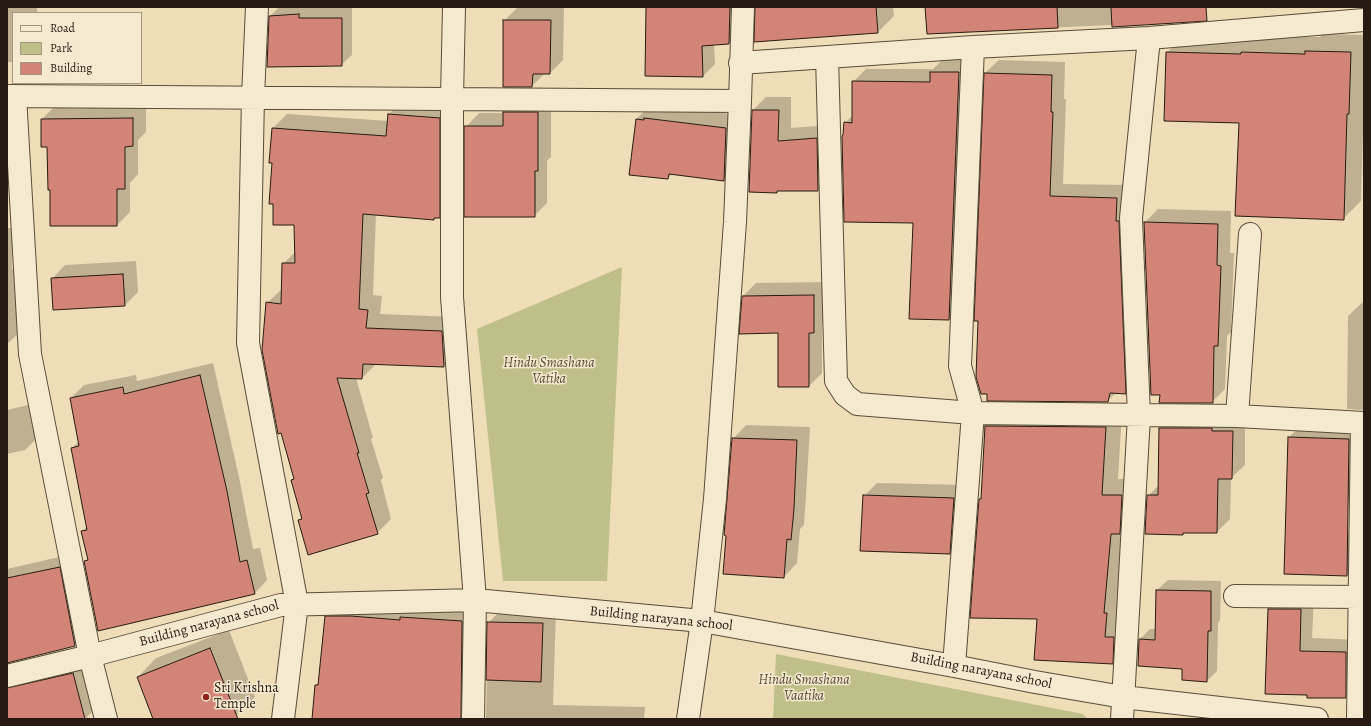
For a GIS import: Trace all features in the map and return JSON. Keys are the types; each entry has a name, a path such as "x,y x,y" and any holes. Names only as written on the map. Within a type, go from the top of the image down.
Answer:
{"street":[{"path":"257,7 252,97 248,343 297,604 283,719"},
{"path":"454,7 452,98 452,298 475,600 473,719"},
{"path":"688,719 702,621 717,475 735,222 743,7"},
{"path":"740,64 973,47 1149,38 1364,20"},
{"path":"1122,719 1138,416 1131,218 1149,38"},
{"path":"954,666 973,413 960,366 973,47"},
{"path":"827,57 836,381 845,395 857,404 973,413 1237,416 1363,423 1358,719"},
{"path":"106,719 90,656 30,354 11,96 740,101"},
{"path":"1237,416 1250,234"},
{"path":"1235,596 1360,597"},
{"name":"Building narayana school","path":"7,676 90,656 281,605 475,600 702,621 1123,697 1317,719"}],"green space":[{"name":"Hindu Smashana Vatika","path":"622,267 607,581 503,581 477,329"},
{"name":"Hindu Smashana Vaatika","path":"776,654 1083,714 1088,719 773,719"}],"building":[{"path":"646,7 730,7 729,44 702,46 703,77 645,76"},
{"path":"755,7 876,7 878,33 754,42"},
{"path":"925,7 1057,7 1058,28 927,34"},
{"path":"1111,7 1206,7 1207,21 1112,27"},
{"path":"299,14 299,18 342,18 342,66 267,67 269,16"},
{"path":"503,20 551,20 550,74 533,74 532,87 503,87"},
{"path":"1305,51 1351,52 1349,114 1347,114 1344,220 1235,216 1239,123 1164,121 1166,52 1305,54"},
{"path":"930,72 959,72 949,320 909,319 913,223 844,222 842,136 844,122 852,123 852,81 930,82"},
{"path":"984,73 1052,75 1051,112 1053,112 1050,196 1117,198 1116,221 1119,221 1126,394 1110,393 1108,402 987,401 987,394 981,394 976,377 978,321 974,321"},
{"path":"752,110 779,110 778,141 817,138 818,191 777,191 777,193 749,192"},
{"path":"503,112 538,112 538,171 535,171 535,217 464,217 464,126 503,126"},
{"path":"388,114 440,118 440,218 434,218 434,220 363,214 359,309 368,310 366,328 442,331 444,367 363,364 362,379 337,378 359,453 357,453 369,493 366,494 378,534 308,555 298,520 302,519 291,480 294,479 281,433 278,434 262,350 266,302 281,304 282,263 295,263 294,225 273,225 273,204 269,204 272,163 269,163 272,128 386,136"},
{"path":"133,118 133,146 125,147 125,189 117,189 117,226 50,226 50,190 48,190 47,147 41,147 41,119"},
{"path":"644,118 726,128 724,181 669,174 668,179 629,175 636,119 644,120"},
{"path":"1144,222 1218,224 1217,265 1221,266 1218,346 1214,346 1213,403 1159,403 1160,395 1151,395"},
{"path":"123,274 125,306 53,310 51,278"},
{"path":"814,295 814,333 809,333 809,387 778,387 778,333 739,334 742,296"},
{"path":"200,375 227,491 240,562 247,560 255,594 98,631 84,561 88,560 81,531 87,530 71,448 79,446 70,398 123,387 124,394"},
{"path":"985,426 1106,427 1102,495 1122,495 1120,534 1111,534 1104,613 1107,613 1105,637 1114,637 1113,664 1034,660 1037,619 970,618 979,499 981,499"},
{"path":"1159,428 1212,428 1212,431 1233,431 1232,479 1218,479 1217,533 1183,533 1183,535 1145,534 1147,495 1158,495"},
{"path":"1288,437 1349,439 1347,576 1284,574"},
{"path":"732,438 797,440 794,509 791,540 787,539 784,578 723,574 726,536 724,535"},
{"path":"863,495 954,498 950,554 860,551"},
{"path":"60,567 75,646 7,663 7,578"},
{"path":"1156,590 1211,591 1211,631 1208,631 1207,682 1182,680 1182,669 1138,666 1139,639 1155,640"},
{"path":"1268,609 1301,609 1300,651 1346,652 1346,698 1307,698 1307,695 1265,694"},
{"path":"325,616 351,616 400,620 400,617 462,621 461,719 312,719 315,685 318,685"},
{"path":"487,622 543,623 541,682 486,680"},
{"name":"Sri Krishna Temple","path":"210,648 238,719 153,719 137,677"},
{"path":"73,673 85,719 7,719 7,688"}],"place":[{"name":"Sri Krishna Temple","path":"206,697"}]}
